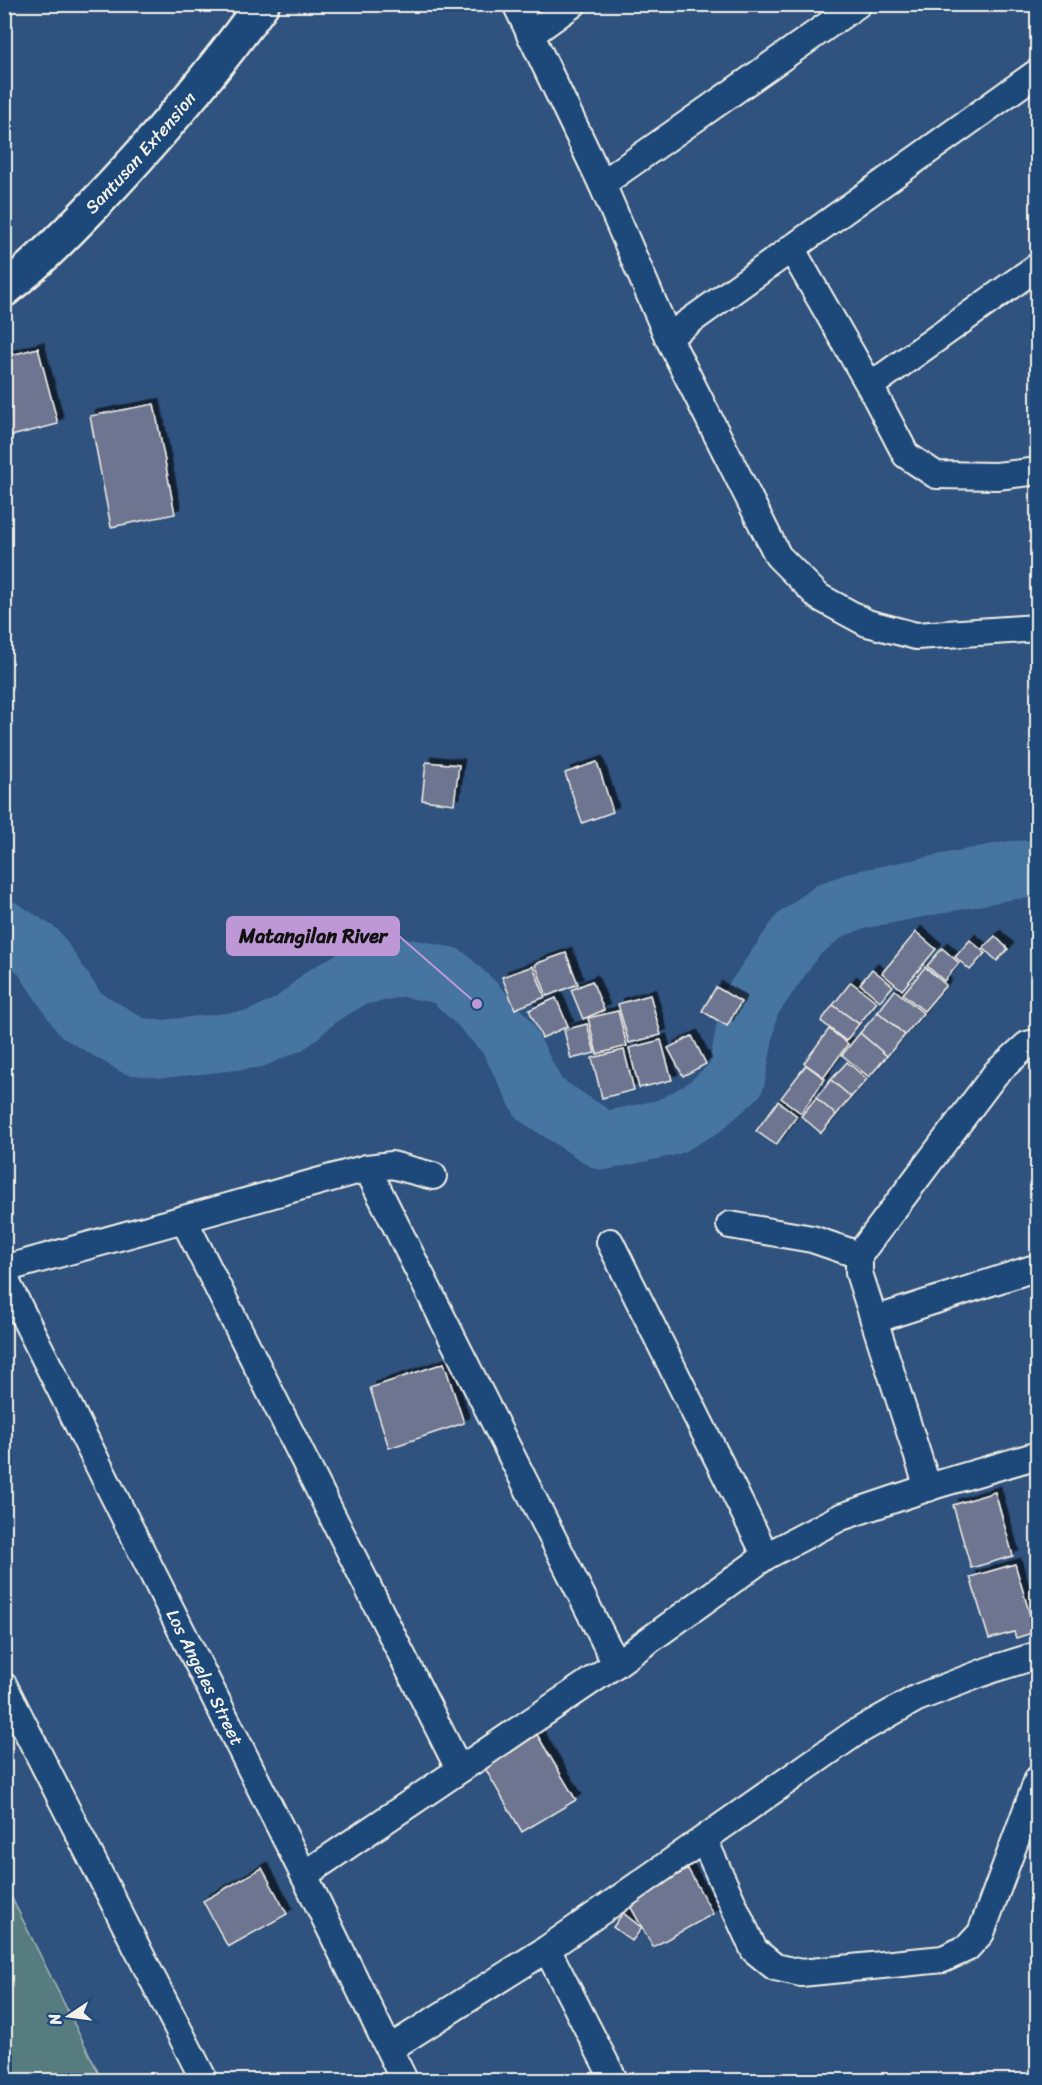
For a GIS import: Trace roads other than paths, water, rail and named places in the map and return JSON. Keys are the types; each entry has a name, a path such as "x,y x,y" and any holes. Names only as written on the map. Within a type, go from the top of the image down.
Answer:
{"street":[{"name":"Santusan Extension","path":"4,291 38,263 137,160 234,44 262,4"},
{"path":"516,4 602,184 668,337 778,556 819,597 867,623 916,636 1038,628"},
{"path":"530,35 573,4"},
{"path":"602,184 858,4"},
{"path":"668,337 1038,72"},
{"path":"791,248 870,386 906,456 936,475 997,476 1038,471"},
{"path":"870,386 1038,266"},
{"path":"928,1488 859,1274 859,1255 996,1073 1027,1045 1038,1042"},
{"path":"4,1269 368,1168 392,1166 433,1176"},
{"path":"368,1168 616,1664"},
{"path":"184,1220 459,1769"},
{"path":"730,1225 812,1239 859,1255"},
{"path":"610,1242 766,1556"},
{"path":"874,1320 1038,1267"},
{"name":"Los Angeles Street","path":"4,1277 304,1875 404,2080"},
{"path":"304,1875 616,1664 766,1556 841,1517 1038,1455"},
{"path":"388,2049 547,1949 855,1733 916,1698 990,1670 1038,1655"},
{"path":"4,1686 204,2080"},
{"path":"704,1840 754,1950 775,1967 801,1972 943,1959 967,1948 981,1933 1038,1779"},
{"path":"547,1949 614,2080"}],"waterway":[{"path":"4,929 38,951 80,1014 134,1046 163,1049 255,1039 291,1023 322,996 355,977 403,967 447,976 507,1037 539,1099 604,1141 669,1127 703,1108 736,1079 750,1004 798,935 831,910 859,900 1011,870 1038,869"}],"place":[{"name":"Matangilan River","path":"477,1004"}]}
